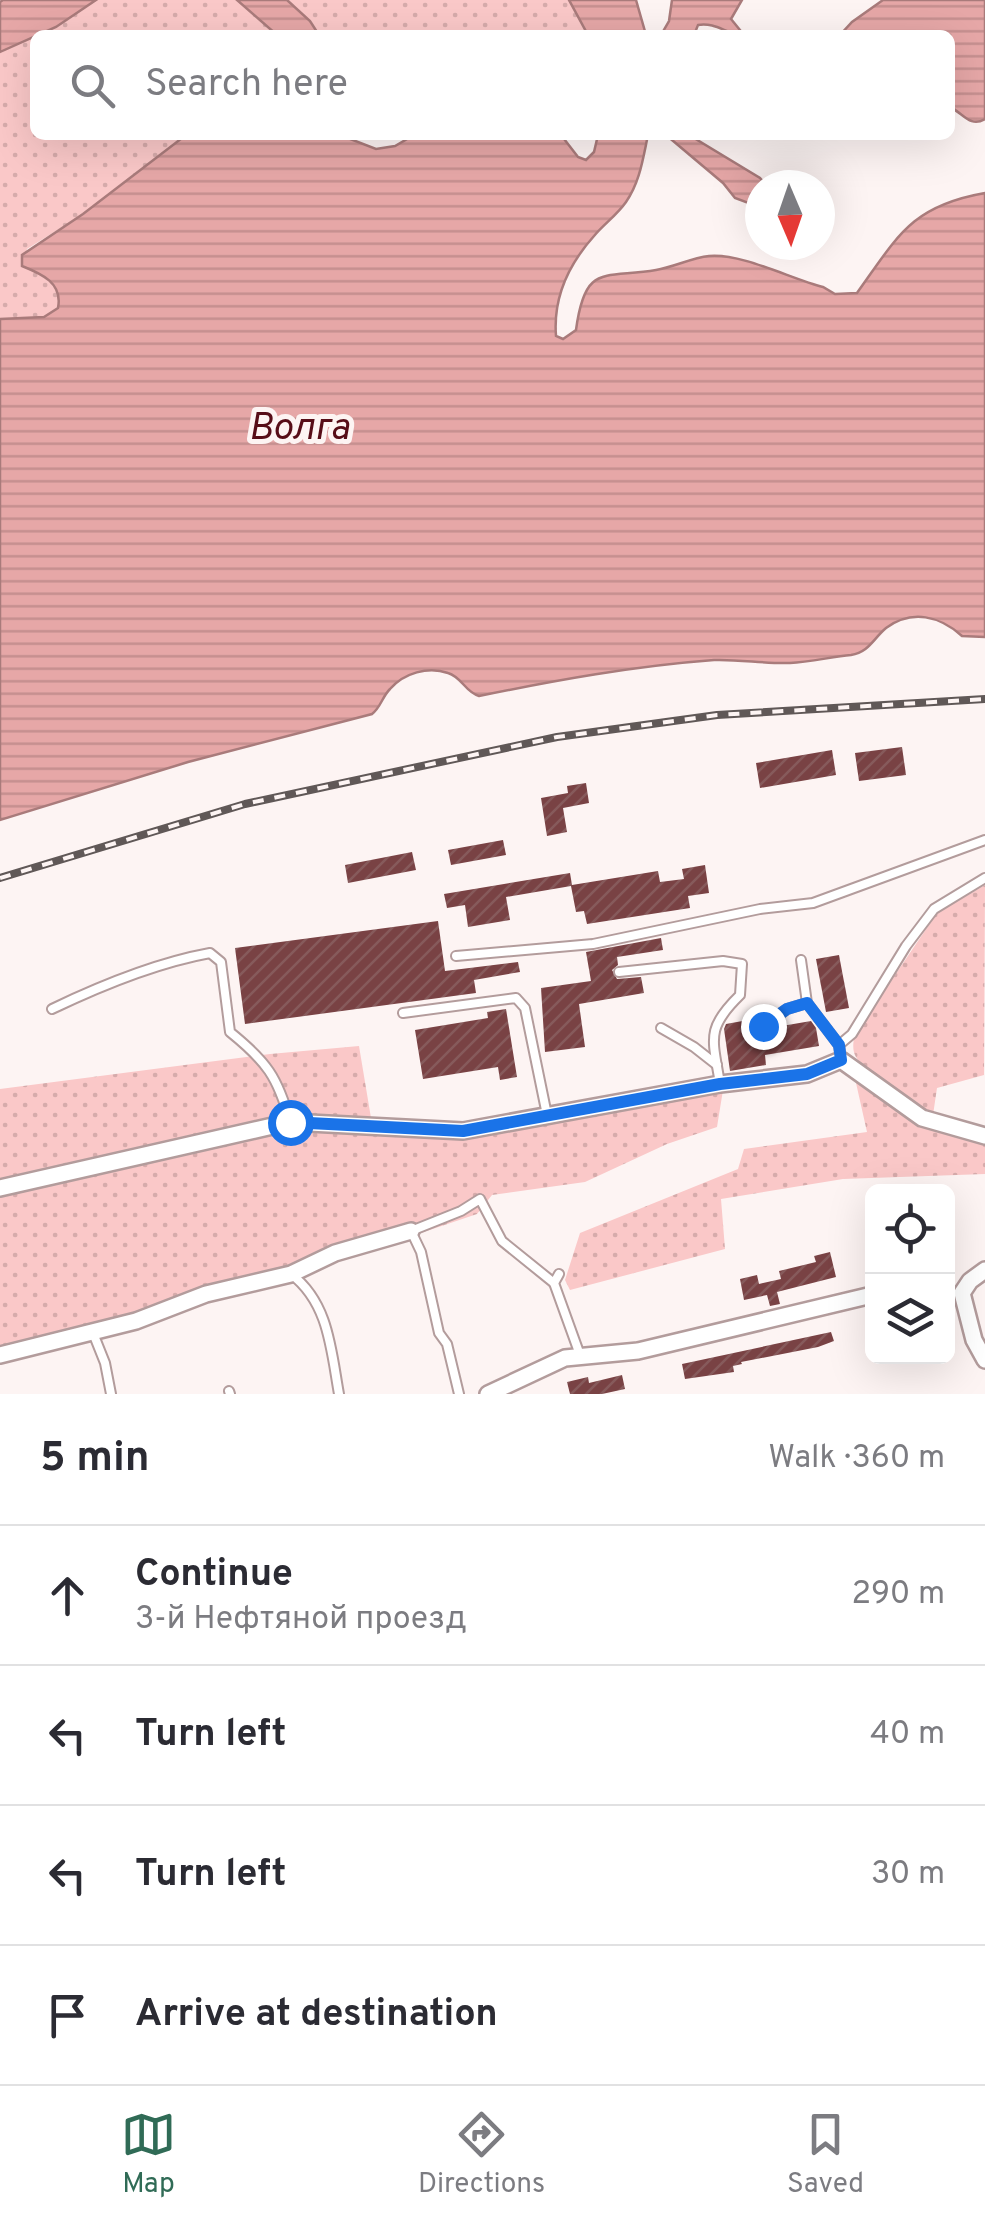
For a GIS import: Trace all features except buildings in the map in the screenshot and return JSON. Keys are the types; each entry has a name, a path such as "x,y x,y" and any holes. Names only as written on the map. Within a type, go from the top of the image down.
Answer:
{"street":[{"path":"0,1188 290,1122 463,1131 720,1084 807,1074 840,1052 922,1118 985,1136"},
{"path":"0,1354 93,1333 235,1285 291,1274 335,1252 411,1231"},
{"path":"985,1270 955,1291 985,1360"},
{"path":"488,1394 545,1364 580,1355 638,1351 865,1297"}],"lane":[{"path":"456,956 592,944 760,909 813,902 985,840"},
{"path":"801,960 807,1003 840,1052 934,909 985,878"},
{"path":"52,1009 96,988 182,958 210,953 221,962 230,1032 275,1075 290,1122"},
{"path":"619,972 723,961 742,964 740,995 718,1016 713,1033 720,1084"},
{"path":"402,1014 516,998 525,1008 547,1115"},
{"path":"763,1026 787,1009 807,1003"},
{"path":"661,1028 694,1046 717,1065"},
{"path":"459,1394 447,1344 438,1333 421,1252 411,1231 480,1199 502,1241 557,1278 580,1355"},
{"path":"291,1274 316,1298 339,1394"},
{"path":"93,1333 111,1394"}],"shaded area":[{"path":"96,0 237,0 271,30 49,30"},
{"path":"287,0 569,0 585,30 316,30"},
{"path":"30,38 30,140 179,140 83,214 27,249 22,266 43,276 54,286 59,299 58,308 44,317 0,319 0,52"},
{"path":"985,885 984,1075 937,1088 933,1115 870,1073 855,1054 854,1037 937,913"},
{"path":"359,1046 372,1124 296,1115 0,1180 0,1089"},
{"path":"854,1074 931,1126 966,1139 985,1141 985,1174 843,1179 721,1199 725,1249 570,1290 565,1280 580,1233 738,1169 744,1149 867,1132"},
{"path":"723,1090 717,1127 667,1144 585,1182 492,1195 477,1214 415,1235 0,1359 0,1194 292,1128 408,1136"}],"water":[{"path":"96,0 56,27 30,30 30,39 0,52 0,2"},
{"path":"237,0 287,0 316,30 271,30"},
{"path":"569,0 636,0 645,30 585,30"},
{"path":"672,0 742,0 731,19 740,30 698,25 696,30 664,30"},
{"path":"883,0 985,0 985,119 971,121 955,110 955,30 845,30"},
{"name":"Волга","path":"179,140 353,140 376,149 405,140 565,140 578,157 586,160 594,152 597,140 647,140 631,194 585,247 564,282 556,322 556,336 563,339 576,330 585,294 600,278 656,270 709,256 751,262 835,294 857,293 896,240 923,215 985,193 985,637 962,636 926,617 906,618 886,628 867,648 851,655 790,663 684,663 596,674 479,696 453,675 425,671 396,683 372,714 188,762 0,820 0,319 44,317 58,308 54,286 22,266 22,255"},
{"path":"672,140 697,140 747,170 745,202 735,198"}],"railway":[{"path":"0,878 245,804 557,737 717,715 985,699"}],"route":[{"path":"290,1122 463,1131 720,1084 807,1074 841,1060 839,1045 807,1003 787,1009 763,1026"}]}
